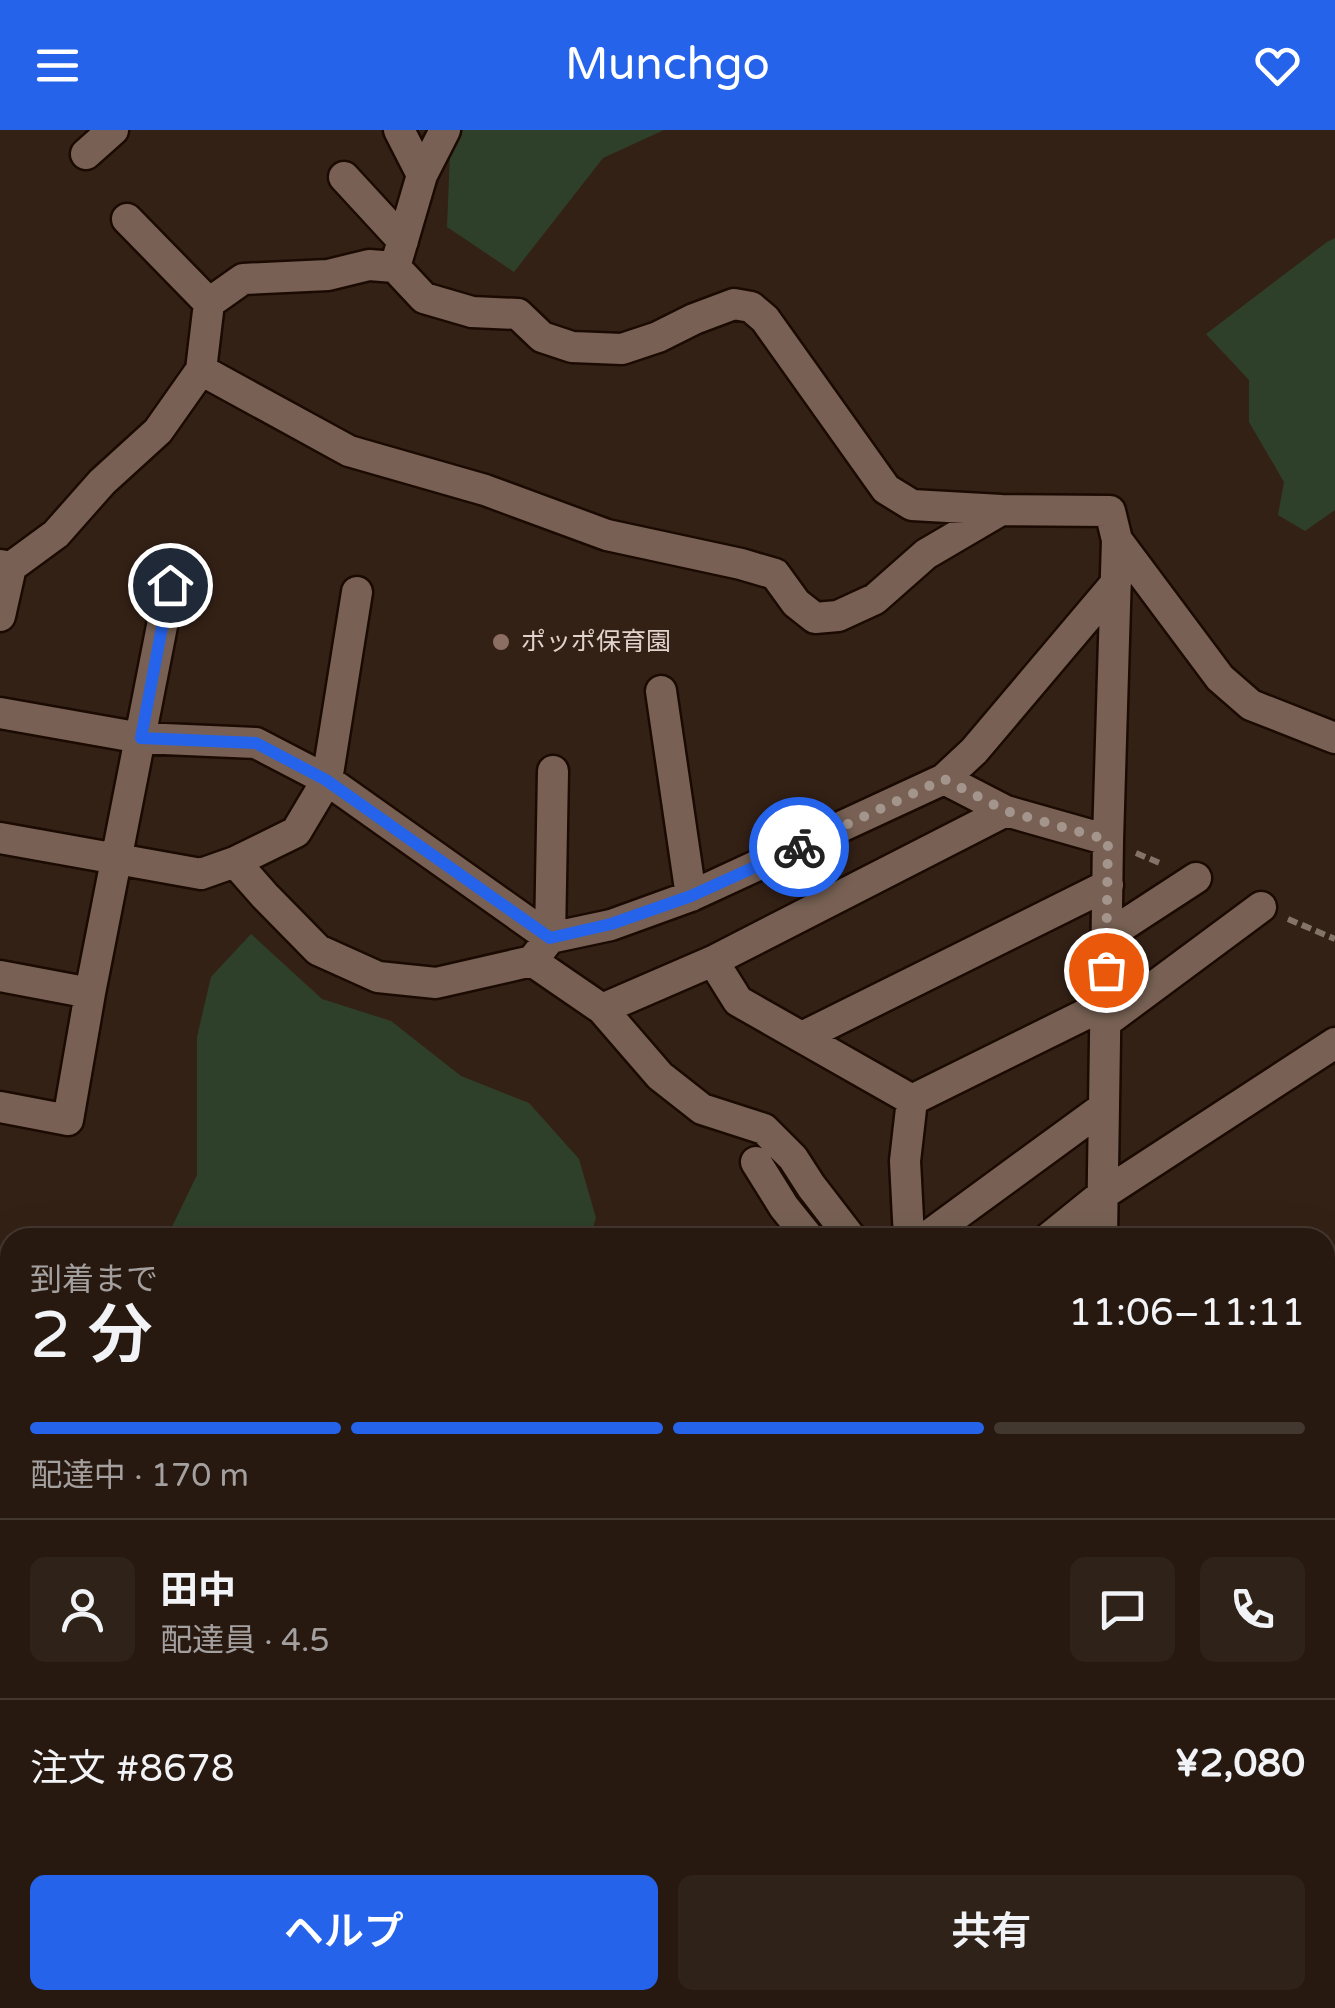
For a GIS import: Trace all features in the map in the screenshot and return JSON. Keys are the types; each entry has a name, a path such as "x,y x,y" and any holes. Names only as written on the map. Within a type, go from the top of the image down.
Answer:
{"street":[{"path":"86,154 113,130"},
{"path":"398,130 422,175"},
{"path":"399,254 422,175 445,130"},
{"path":"344,176 399,254 424,298 472,312 518,314 542,337 572,347 622,349 734,304 751,307 765,320 886,489 912,504 1110,511 1117,540 1102,1228"},
{"path":"127,220 210,302"},
{"path":"0,616 5,566 56,534 102,482 158,432 200,370 210,302 243,279 328,275 399,254"},
{"path":"200,370 349,451 486,490 608,535 775,574 796,602 815,618 838,616 875,599 926,554 1000,510"},
{"path":"1117,540 1220,678 1251,704 1335,738"},
{"path":"236,862 318,950 378,977 436,983 542,950 691,896 944,779 974,752 1116,583"},
{"path":"0,1107 68,1120 170,585"},
{"path":"0,838 201,874 236,862 296,832 326,780 357,592"},
{"path":"661,691 691,896"},
{"path":"0,713 141,738 256,743 326,780 542,950 602,1009 660,1076 702,1109 764,1130 793,1158 844,1228"},
{"path":"542,950 553,771"},
{"path":"944,779 1006,811 1108,840"},
{"path":"602,1009 713,961 1006,811"},
{"path":"1107,936 1196,878"},
{"path":"802,1037 1108,885"},
{"path":"912,1100 1106,1013 1261,907"},
{"path":"713,961 738,1000 912,1100"},
{"path":"0,976 90,993"},
{"path":"1061,1228 1102,1195 1335,1043"},
{"path":"908,1228 904,1162 912,1100"},
{"path":"939,1228 1104,1107"},
{"path":"756,1162 800,1228"}],"green space":[{"path":"451,130 664,130 603,158 514,272 447,227"},
{"path":"1335,238 1335,510 1305,531 1278,515 1284,482 1249,422 1249,380 1206,334"},
{"path":"251,934 322,999 391,1021 461,1076 529,1103 579,1159 596,1218 593,1228 171,1228 197,1175 197,1037 211,977"}],"way so far":[{"path":"799,847 944,779 1006,811 1108,840 1106,970"}],"place":[{"name":"ポッポ保育園","path":"501,642"}],"route":[{"path":"170,585 141,738 256,743 326,780 550,938 611,924 691,896 799,847"}]}
